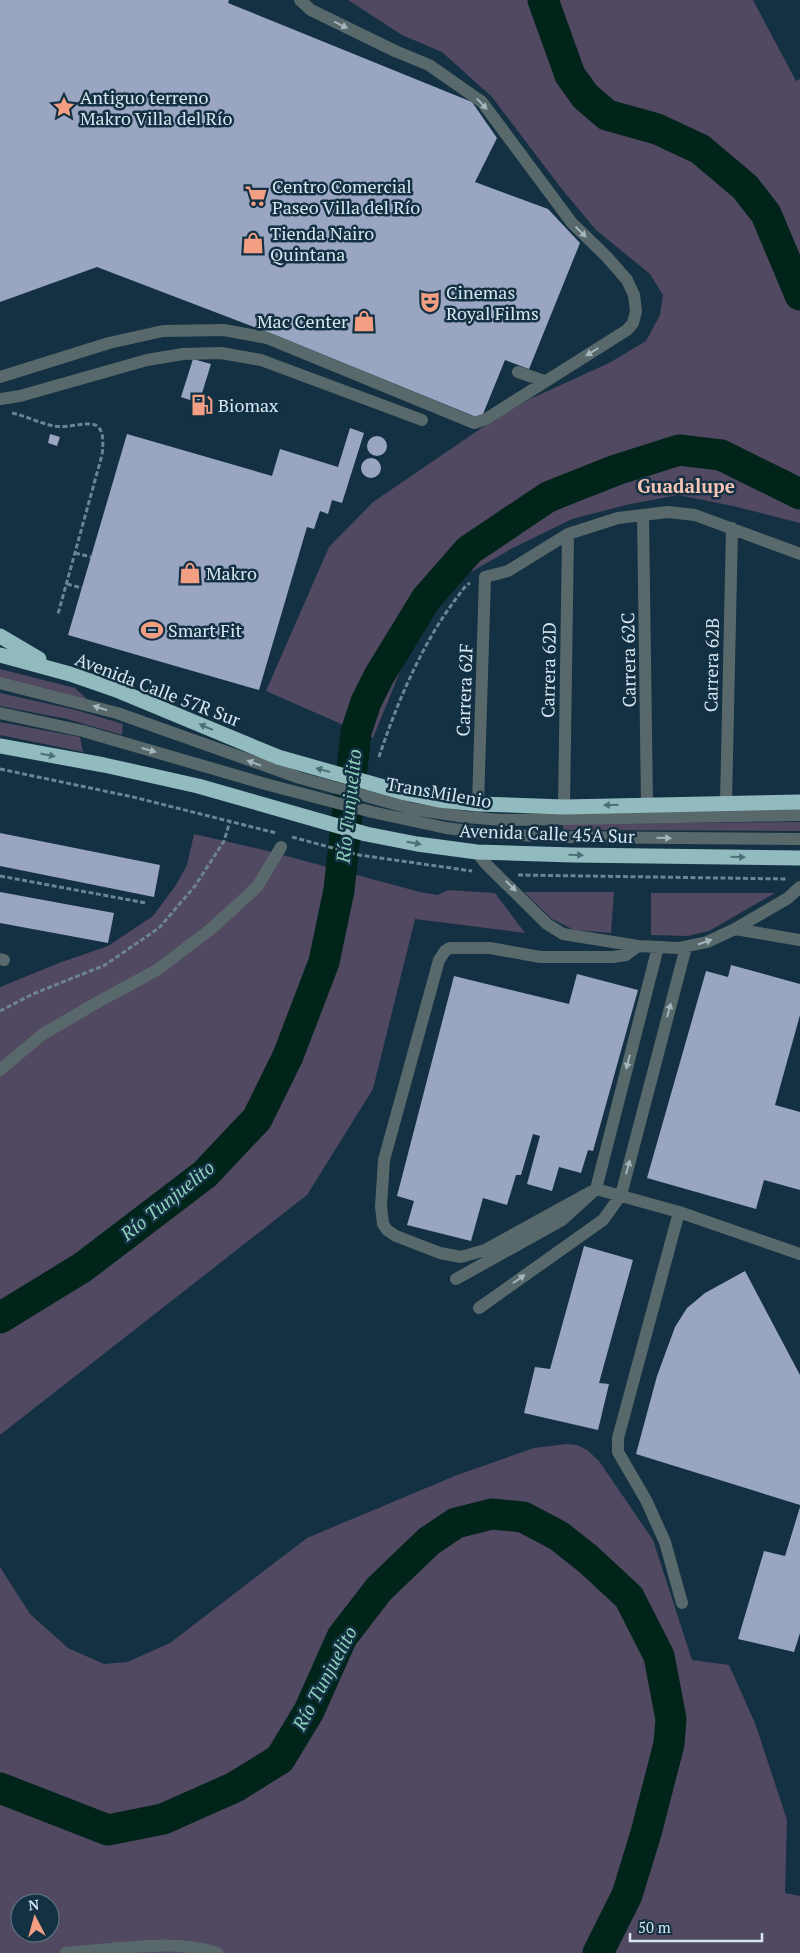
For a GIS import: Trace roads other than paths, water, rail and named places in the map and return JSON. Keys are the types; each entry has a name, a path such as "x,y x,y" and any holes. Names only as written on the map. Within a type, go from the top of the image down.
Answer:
{"highway":[{"path":"0,636 64,673"},
{"name":"Avenida Calle 57R Sur","path":"0,655 64,673 119,692 278,757 300,771"},
{"name":"Avenida Calle 45A Sur","path":"0,746 104,765 189,784 366,834 417,844 477,852 800,858"},
{"name":"Avenida Calle 45A Sur","path":"300,771 377,792 478,804 564,807 800,802"}],"street":[{"path":"0,377 109,343 163,331 224,330 267,338 474,423 486,419 627,330 633,322 636,311 634,295 628,280 572,223 482,102 429,64 394,51 311,10 300,0"},
{"path":"0,399 20,396 147,360 184,354 221,353 261,360 422,420"},
{"path":"518,372 544,381"},
{"path":"568,534 618,518 668,512 695,515 800,554"},
{"name":"Carrera 62C","path":"643,515 647,804"},
{"name":"Carrera 62B","path":"726,803 732,528"},
{"name":"Carrera 62F","path":"478,804 485,577 508,571 568,534"},
{"name":"Carrera 62D","path":"564,807 568,534"},
{"path":"0,683 117,713 300,771"},
{"name":"TransMilenio","path":"0,713 83,731 372,812 446,828 490,834 565,837 800,840"},
{"name":"TransMilenio","path":"377,792 413,809 465,817 502,820 800,815"},
{"path":"0,1070 44,1034 156,970 211,929 257,887 281,847"},
{"path":"477,852 547,924 563,934 638,946 686,947 706,942 735,929 788,898 800,887"},
{"path":"735,929 800,940"},
{"path":"638,946 626,954 613,957 540,957 490,948 450,948 445,951 440,960 384,1160 381,1206 383,1224 387,1230 396,1236 440,1253 461,1257 485,1250 596,1189 679,1212 800,1254"},
{"path":"456,1279 562,1220 596,1189 658,947"},
{"path":"479,1308 603,1220 621,1195 686,947"},
{"path":"679,1212 618,1438 618,1452 646,1500 665,1542 682,1603"},
{"path":"66,1953 154,1945 206,1949 217,1953"}],"waterway":[{"name":"Río Tunjuelito","path":"543,0 570,75 585,96 607,115 657,129 700,149 745,187 766,214 800,295"},
{"name":"Río Tunjuelito","path":"0,1318 83,1267 205,1174 257,1119 288,1056 324,962 339,890 356,732 366,702 379,676 426,599 469,550 548,497 616,470 679,450 721,455 800,494"},
{"name":"Río Tunjuelito","path":"0,1788 108,1830 163,1819 235,1787 280,1759 309,1711 342,1637 379,1589 429,1541 456,1523 492,1514 523,1517 559,1536 588,1559 629,1597 659,1656 671,1719 669,1744 646,1833 627,1895 598,1953"}],"place":[{"name":"Antiguo terreno Makro Villa del Río","path":"64,107"},
{"name":"Centro Comercial Paseo Villa del Río","path":"256,196"},
{"name":"Tienda Nairo Quintana","path":"253,243"},
{"name":"Cinemas Royal Films","path":"430,302"},
{"name":"Mac Center","path":"364,321"},
{"name":"Biomax","path":"202,405"},
{"name":"Makro","path":"190,573"},
{"name":"Smart Fit","path":"152,630"}],"district":[{"name":"Guadalupe","path":"686,485"}]}
